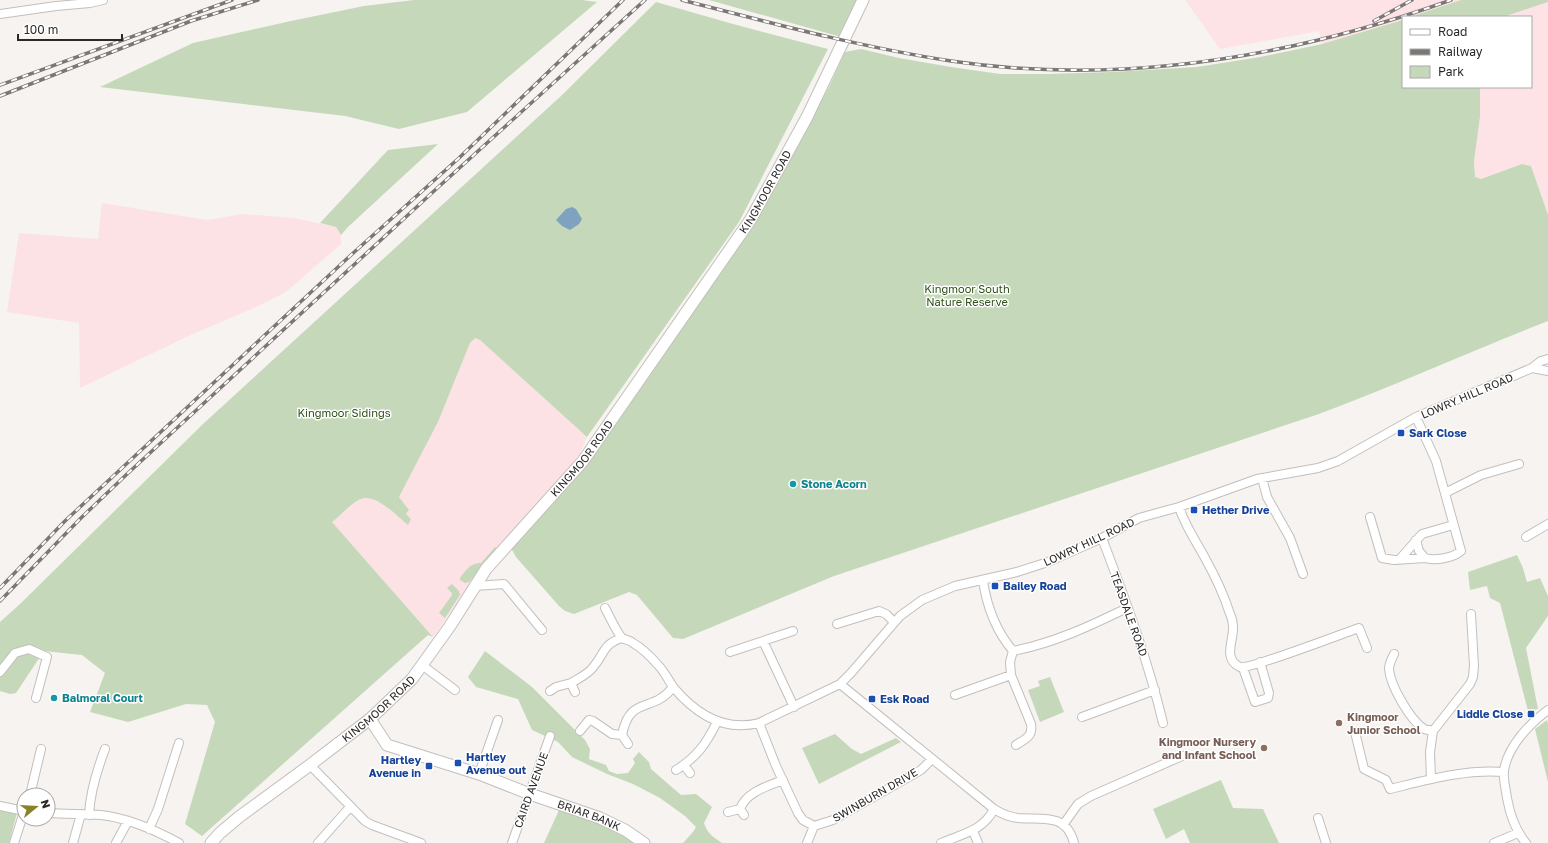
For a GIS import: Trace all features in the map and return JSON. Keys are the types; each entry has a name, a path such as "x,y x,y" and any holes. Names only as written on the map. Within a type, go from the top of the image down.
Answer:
{"street":[{"path":"0,14 90,3 103,0"},
{"name":"KINGMOOR ROAD","path":"211,843 220,833 239,817 370,719 412,679 450,626 486,569 583,461 751,219 810,110 863,0"},
{"name":"LOWRY HILL ROAD","path":"622,638 632,642 650,657 667,675 673,687 697,710 717,722 735,725 759,723 840,684 894,622 922,600 955,586 983,581 1048,562 1102,538 1139,518 1180,507 1211,494 1262,478 1318,468 1338,462 1416,417 1532,368 1541,361 1548,359"},
{"path":"1532,368 1548,371"},
{"path":"1370,517 1382,558 1399,560 1425,558 1430,560 1449,557 1458,554 1461,551 1432,450 1416,417"},
{"path":"1445,492 1481,475 1519,464"},
{"path":"1262,478 1267,497 1290,538 1303,574"},
{"path":"1180,507 1187,526 1211,568 1231,616 1233,629 1230,655 1235,663 1243,668 1255,702 1268,698 1269,693 1260,662"},
{"path":"1526,537 1548,524"},
{"path":"1399,560 1422,534 1428,531 1453,525"},
{"name":"TEASDALE ROAD","path":"1102,538 1127,608 1135,625 1155,690 1163,723"},
{"path":"1416,540 1419,551 1425,558"},
{"path":"983,581 990,612 1006,643 1013,651"},
{"path":"474,586 504,584 542,630"},
{"path":"550,691 556,686 571,683 590,670 595,666 602,651 613,640 622,638 605,608"},
{"path":"1013,651 1043,644 1073,633 1127,608"},
{"path":"837,624 879,611 886,614 894,622"},
{"path":"1431,779 1430,752 1433,731 1470,684 1473,677 1474,666 1471,614"},
{"path":"1243,668 1358,628 1367,648"},
{"path":"730,652 794,631"},
{"path":"764,641 794,706"},
{"path":"0,672 15,653 29,649 47,657 36,698"},
{"path":"1013,651 1010,662 1011,675 1031,724 1032,731 1030,736 1016,745"},
{"path":"1391,657 1389,670 1400,699 1418,724 1425,730 1433,731"},
{"path":"422,665 455,690"},
{"path":"955,695 1011,675"},
{"path":"571,683 575,692"},
{"path":"840,684 994,809 1013,817 1043,818 1057,821 1063,825 1071,835 1074,843"},
{"path":"622,736 624,724 631,712 640,706 657,702 673,687"},
{"path":"1082,717 1155,690"},
{"path":"1526,843 1518,833 1509,808 1504,772 1510,754 1518,741 1536,720 1548,710"},
{"name":"BRIAR BANK","path":"370,719 387,745 479,774 530,794 600,818 625,830 644,843"},
{"path":"479,774 498,720"},
{"path":"580,731 588,720 593,721 608,732 622,736 628,744"},
{"path":"676,770 684,765 708,741 717,722"},
{"path":"759,723 798,813 803,820 814,826 807,843"},
{"path":"1355,732 1364,769 1386,780 1390,789 1463,773 1492,771 1504,772"},
{"name":"CAIRD AVENUE","path":"512,843 550,736"},
{"path":"149,829 158,809 179,743"},
{"path":"32,787 41,749"},
{"path":"73,843 85,814 90,806 105,749"},
{"path":"1063,825 1078,804 1091,796 1182,756"},
{"name":"SWINBURN DRIVE","path":"814,826 833,820 921,770 932,759"},
{"path":"310,765 350,807 372,826 421,843"},
{"path":"684,765 690,773"},
{"path":"728,812 742,812 746,799 754,793 783,780"},
{"path":"0,806 16,809"},
{"path":"318,843 350,807"},
{"path":"941,843 973,831 986,821 994,809"},
{"path":"56,813 85,814 116,818 149,829 179,843"},
{"path":"1318,818 1326,843"},
{"path":"116,843 128,821"},
{"path":"14,843 19,827"},
{"path":"973,831 978,843"},
{"path":"1494,843 1518,833"}],"shaded area":[{"path":"1185,0 1461,0 1413,16 1402,16 1402,20 1322,44 1319,31 1220,49"},
{"path":"1548,2 1548,215 1531,166 1522,164 1481,179 1475,177 1474,161 1480,117 1480,88 1532,88 1532,16 1506,16"},
{"path":"102,203 207,220 243,214 294,218 336,227 341,235 341,244 286,292 254,308 195,333 80,388 79,323 7,312 19,233 98,239"},
{"path":"475,338 480,340 587,437 579,456 473,580 433,637 332,522 360,499 369,497 382,504 408,524 406,515 409,510 399,497 438,422 470,343"}],"green space":[{"path":"414,0 582,0 597,2 467,112 399,129 345,116 100,87 193,43 364,6"},
{"path":"709,0 857,0 841,37"},
{"path":"1461,0 1548,0 1548,2 1506,16 1413,16"},
{"name":"Kingmoor Sidings","path":"656,2 828,49 739,222 587,437 480,340 475,338 470,343 438,422 399,497 409,510 406,514 411,519 408,525 386,506 373,499 367,498 358,500 332,522 433,637 428,635 202,836 185,824 215,722 207,705 186,704 128,722 90,712 105,673 82,655 44,651 16,693 10,694 0,691 0,622 203,424 561,96"},
{"name":"Kingmoor South Nature Reserve","path":"1402,20 1402,88 1480,88 1480,117 1474,161 1475,177 1481,179 1522,164 1531,166 1548,215 1548,321 1319,414 834,576 683,639 673,638 637,595 629,592 574,614 565,611 516,557 511,548 521,533 551,505 573,480 744,235 829,87 845,52 861,49 899,58 1000,74 1049,74 1197,67 1260,57 1322,44"},
{"path":"438,144 341,235 336,227 320,223 388,150"},
{"path":"495,547 497,549 469,582 465,583 460,580 469,568 474,564 481,563"},
{"path":"1517,555 1527,582 1540,578 1548,596 1548,616 1526,648 1538,709 1528,711 1500,603 1490,598 1487,586 1470,590 1468,572"},
{"path":"452,584 459,591 460,595 445,618 439,613 452,595 447,588"},
{"path":"485,651 532,687 585,740 590,749 589,759 606,765 609,771 617,774 628,773 635,763 633,759 639,752 649,762 651,769 681,795 696,794 712,807 704,823 707,830 722,843 683,843 696,827 685,816 660,798 633,784 607,774 572,757 558,742 532,730 518,699 476,687 468,677"},
{"path":"1050,677 1064,712 1040,722 1028,690 1040,686 1038,681"},
{"path":"1547,720 1548,724 1548,782 1535,729"},
{"path":"835,734 852,749 861,754 896,738 901,742 819,784 802,748"},
{"path":"1221,780 1233,808 1263,809 1279,843 1190,843 1184,829 1166,839 1153,809"},
{"path":"562,808 604,825 636,843 544,843 559,810"},
{"path":"0,810 16,813 9,843 0,843"}],"water":[{"path":"572,207 576,209 582,219 579,224 570,230 562,226 556,220 566,209"}],"railway":[{"path":"0,85 232,0"},
{"path":"0,96 191,21 258,0"},
{"path":"0,588 65,521 351,255 459,158 623,0"},
{"path":"0,601 81,518 126,475 434,191 645,0"},
{"path":"682,0 816,34 883,49 951,61 1014,68 1078,70 1142,68 1205,61 1267,51 1330,37 1402,16"},
{"path":"1374,21 1412,0"},
{"path":"1403,16 1451,0"}],"place":[{"name":"Sark Close","path":"1401,433"},
{"name":"Stone Acorn","path":"793,484"},
{"name":"Hether Drive","path":"1194,510"},
{"name":"Bailey Road","path":"995,586"},
{"name":"Balmoral Court","path":"54,698"},
{"name":"Esk Road","path":"872,699"},
{"name":"Liddle Close","path":"1531,714"},
{"name":"Kingmoor Junior School","path":"1339,723"},
{"name":"Kingmoor Nursery and Infant School","path":"1264,748"},
{"name":"Hartley Avenue out","path":"458,763"},
{"name":"Hartley Avenue in","path":"429,766"}]}
